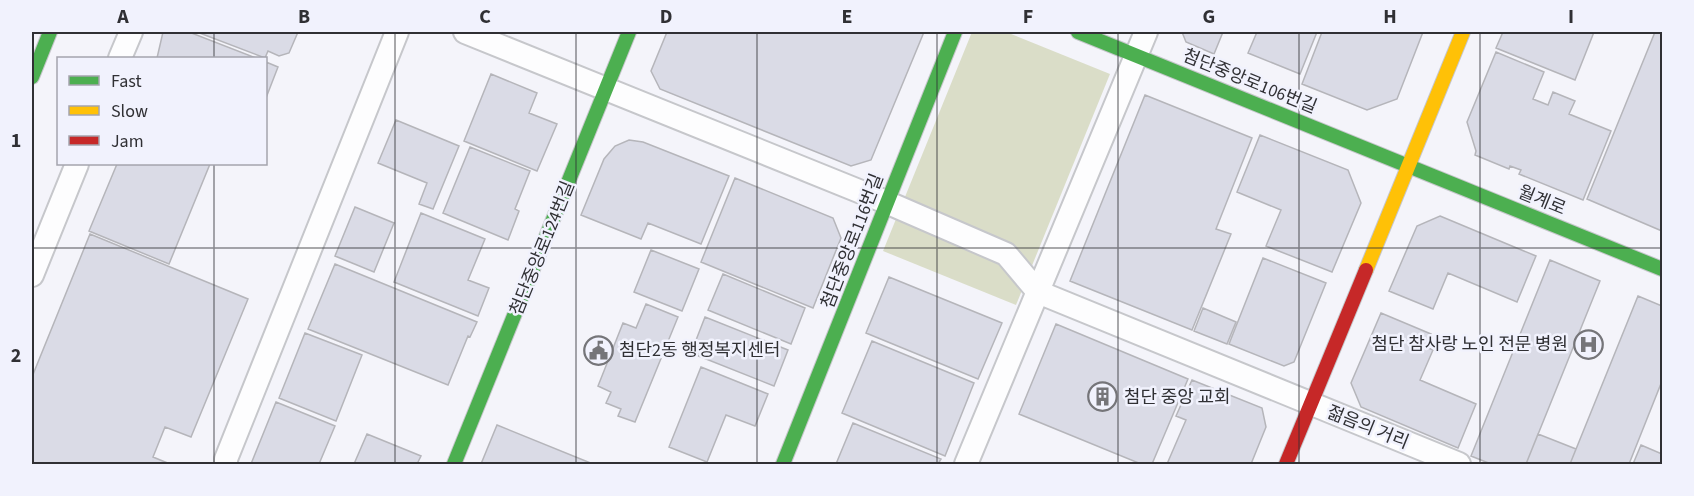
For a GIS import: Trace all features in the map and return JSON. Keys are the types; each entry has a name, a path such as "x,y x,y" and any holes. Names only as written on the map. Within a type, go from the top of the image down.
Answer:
{"street":[{"path":"32,77 50,32"},
{"path":"120,57 131,32"},
{"path":"226,465 226,459 397,32"},
{"path":"465,32 886,202 1006,254 1038,292"},
{"name":"첨단중앙로124번길","path":"454,465 629,32"},
{"name":"첨단중앙로116번길","path":"783,465 955,32"},
{"name":"첨단중앙로106번길","path":"1078,32 1408,165"},
{"path":"966,465 1146,32"},
{"path":"1286,465 1463,32"},
{"path":"32,275 77,165"},
{"name":"월계로","path":"1408,165 1662,268"},
{"name":"젊음의 거리","path":"1038,292 1459,465"}],"green space":[{"path":"972,32 1006,32 1110,74 1016,305 883,251"}],"building":[{"path":"163,32 189,32 253,57 157,57"},
{"path":"197,32 298,32 289,53 279,56 268,51 265,57"},
{"path":"667,32 924,32 871,160 851,166 660,89 651,71"},
{"path":"1182,32 1223,32 1214,54 1186,42"},
{"path":"1257,32 1317,32 1300,74 1248,53"},
{"path":"1322,32 1423,32 1397,99 1367,110 1302,84"},
{"path":"1503,32 1594,32 1575,80 1496,48"},
{"path":"1655,32 1662,32 1662,231 1587,199"},
{"path":"1496,52 1544,72 1533,99 1548,105 1553,92 1575,101 1569,114 1611,131 1583,200 1519,174 1521,170 1510,166 1509,169 1475,155 1476,151 1467,122"},
{"path":"267,62 278,67 267,95"},
{"path":"491,74 537,93 529,113 557,124 537,171 464,141"},
{"path":"1145,95 1252,138 1216,229 1231,234 1192,330 1070,281"},
{"path":"396,120 459,146 433,209 419,204 427,183 378,163"},
{"path":"1260,135 1348,170 1361,203 1332,272 1266,246 1281,210 1237,192"},
{"path":"629,140 643,142 729,176 701,244 648,223 641,239 581,215 604,159 615,146"},
{"path":"470,147 530,171 515,209 519,211 508,240 443,213"},
{"path":"117,165 210,165 169,264 89,231"},
{"path":"735,178 833,218 841,238 813,308 701,262"},
{"path":"355,207 394,223 374,272 335,256"},
{"path":"421,213 485,239 468,280 489,288 478,316 394,282"},
{"path":"1440,216 1536,256 1517,302 1448,273 1433,309 1389,291 1417,226"},
{"path":"90,234 248,299 191,437 165,427 153,457 170,464 32,464 32,377"},
{"path":"651,250 699,269 682,311 634,292"},
{"path":"1263,258 1326,283 1294,362 1284,366 1229,344"},
{"path":"1550,260 1600,281 1526,464 1491,464 1471,456"},
{"path":"335,264 477,322 470,337 468,336 448,385 308,329"},
{"path":"723,274 805,308 791,344 708,310"},
{"path":"889,277 1002,323 978,379 866,333"},
{"path":"1638,296 1662,306 1662,381 1629,464 1570,464"},
{"path":"646,304 678,317 635,422 618,416 621,409 606,403 611,392 598,386 623,323 636,328"},
{"path":"1203,308 1236,322 1227,344 1194,331"},
{"path":"1381,313 1431,334 1426,347 1433,350 1420,380 1476,404 1458,448 1361,407 1351,383"},
{"path":"705,317 788,350 774,386 691,353"},
{"name":"첨단 중앙 교회","path":"1056,324 1188,379 1152,464 1141,464 1019,414"},
{"path":"305,333 362,355 336,421 279,398"},
{"path":"872,341 974,383 945,456 842,413"},
{"path":"701,367 768,394 755,426 726,415 707,462 669,447"},
{"path":"1192,380 1262,408 1266,427 1251,464 1167,464 1186,420 1176,416"},
{"path":"276,402 335,426 319,464 251,464"},
{"path":"853,423 941,459 938,464 836,464"},
{"path":"497,425 593,464 481,464"},
{"path":"367,434 421,456 417,464 354,464"},
{"path":"1538,434 1576,449 1570,464 1526,464"},
{"path":"1641,445 1662,454 1662,464 1633,464"}],"traffic: fast":[{"path":"32,77 50,32"},
{"path":"454,464 629,32"},
{"path":"783,464 955,32"},
{"path":"1078,32 1662,269"}],"traffic: slow":[{"path":"1366,270 1463,32"}],"traffic: jam":[{"path":"1286,464 1366,270"}],"place":[{"name":"첨단 참사랑 노인 전문 병원","path":"1589,344"},
{"name":"첨단2동 행정복지센터","path":"598,350"},
{"name":"첨단 중앙 교회","path":"1103,397"}]}
